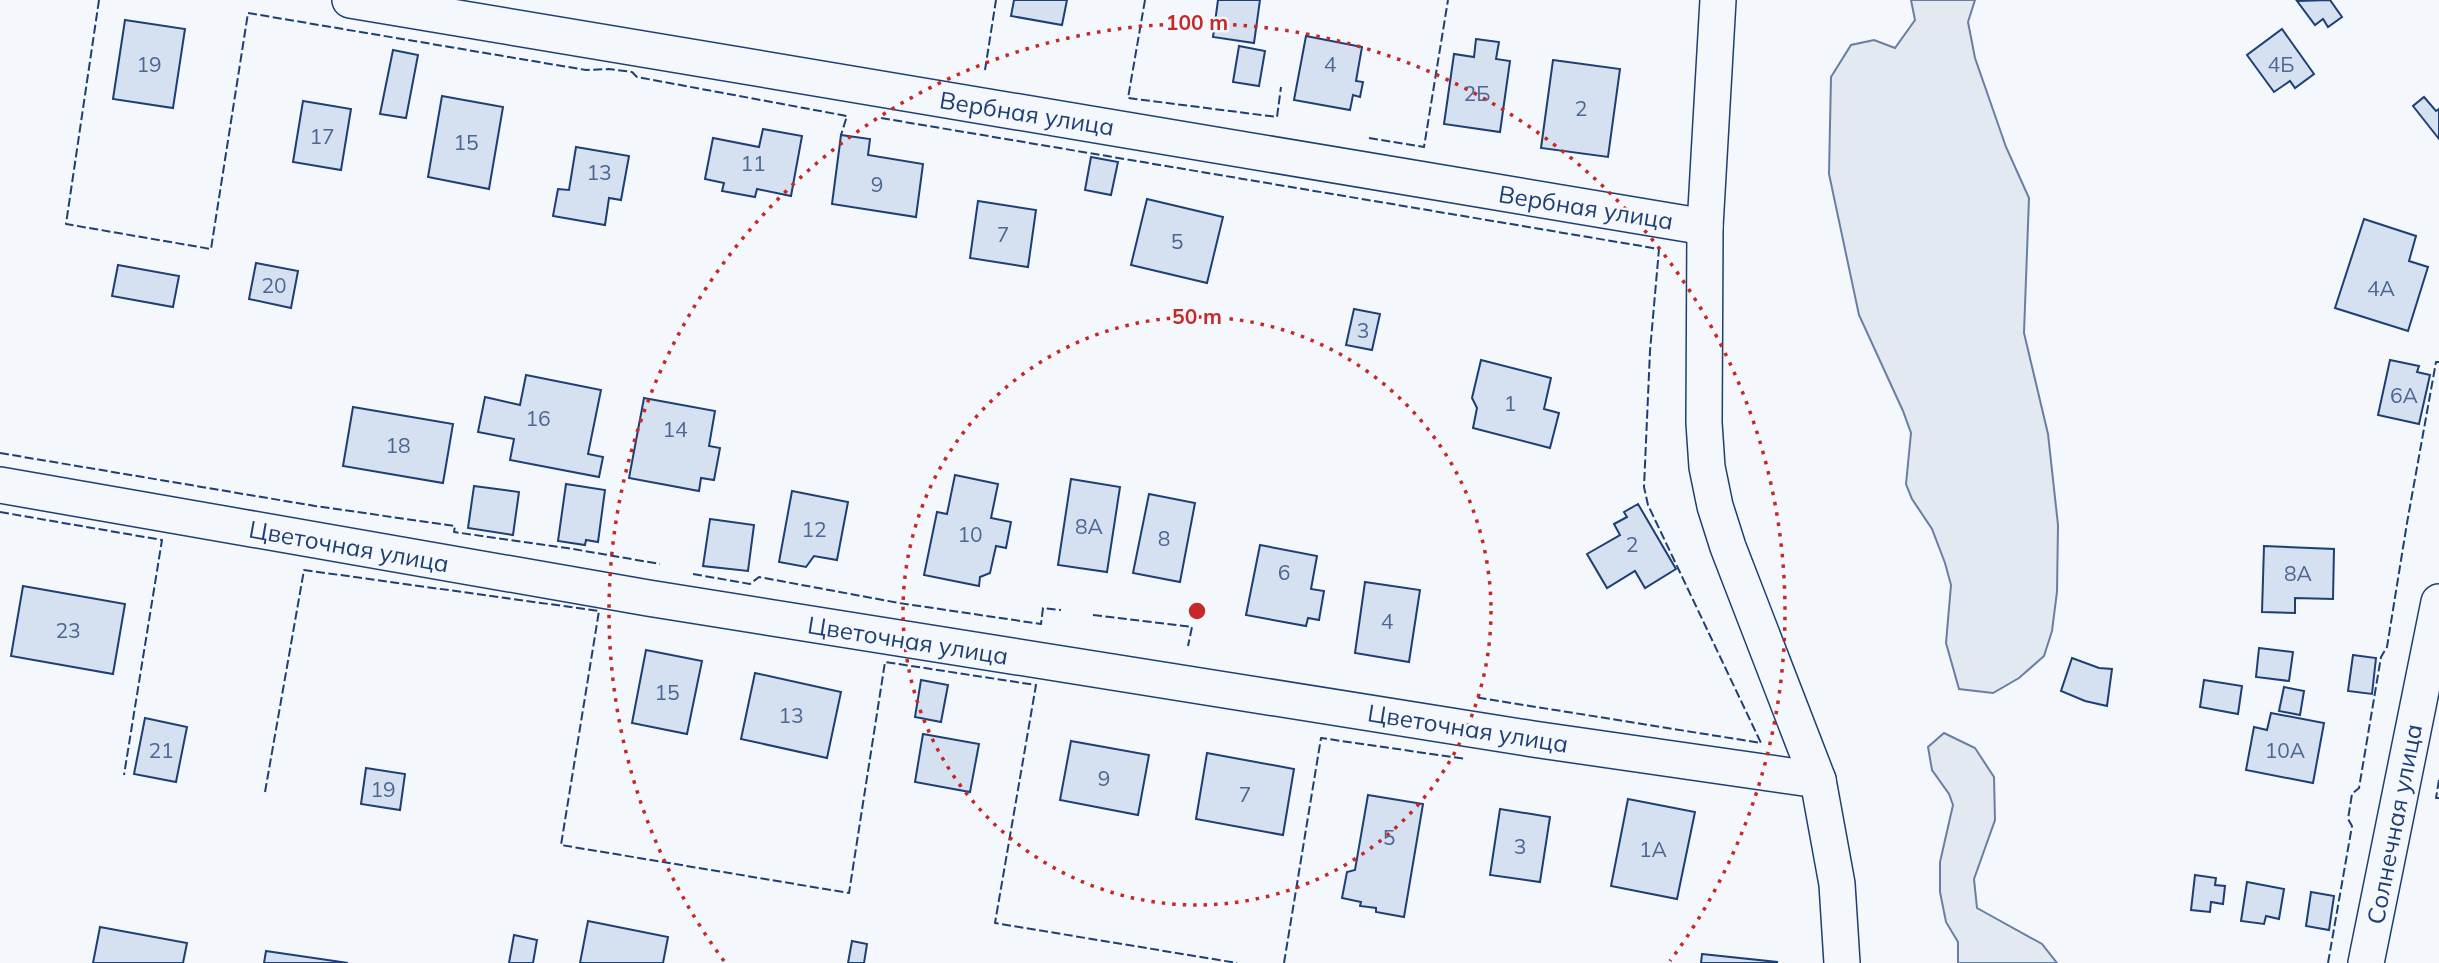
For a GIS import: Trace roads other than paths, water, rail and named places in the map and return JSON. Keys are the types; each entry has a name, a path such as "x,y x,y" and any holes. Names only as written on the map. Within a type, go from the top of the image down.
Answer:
{"street":[{"name":"Вербная улица","path":"350,0 1705,227"},
{"path":"1718,0 1705,227 1704,423 1707,467 1715,506 1728,547 1818,779 1837,884 1842,963"},
{"name":"Цветочная улица","path":"0,485 648,598 1520,737 1818,779"},
{"name":"Солнечная улица","path":"2366,963 2439,602"}]}
